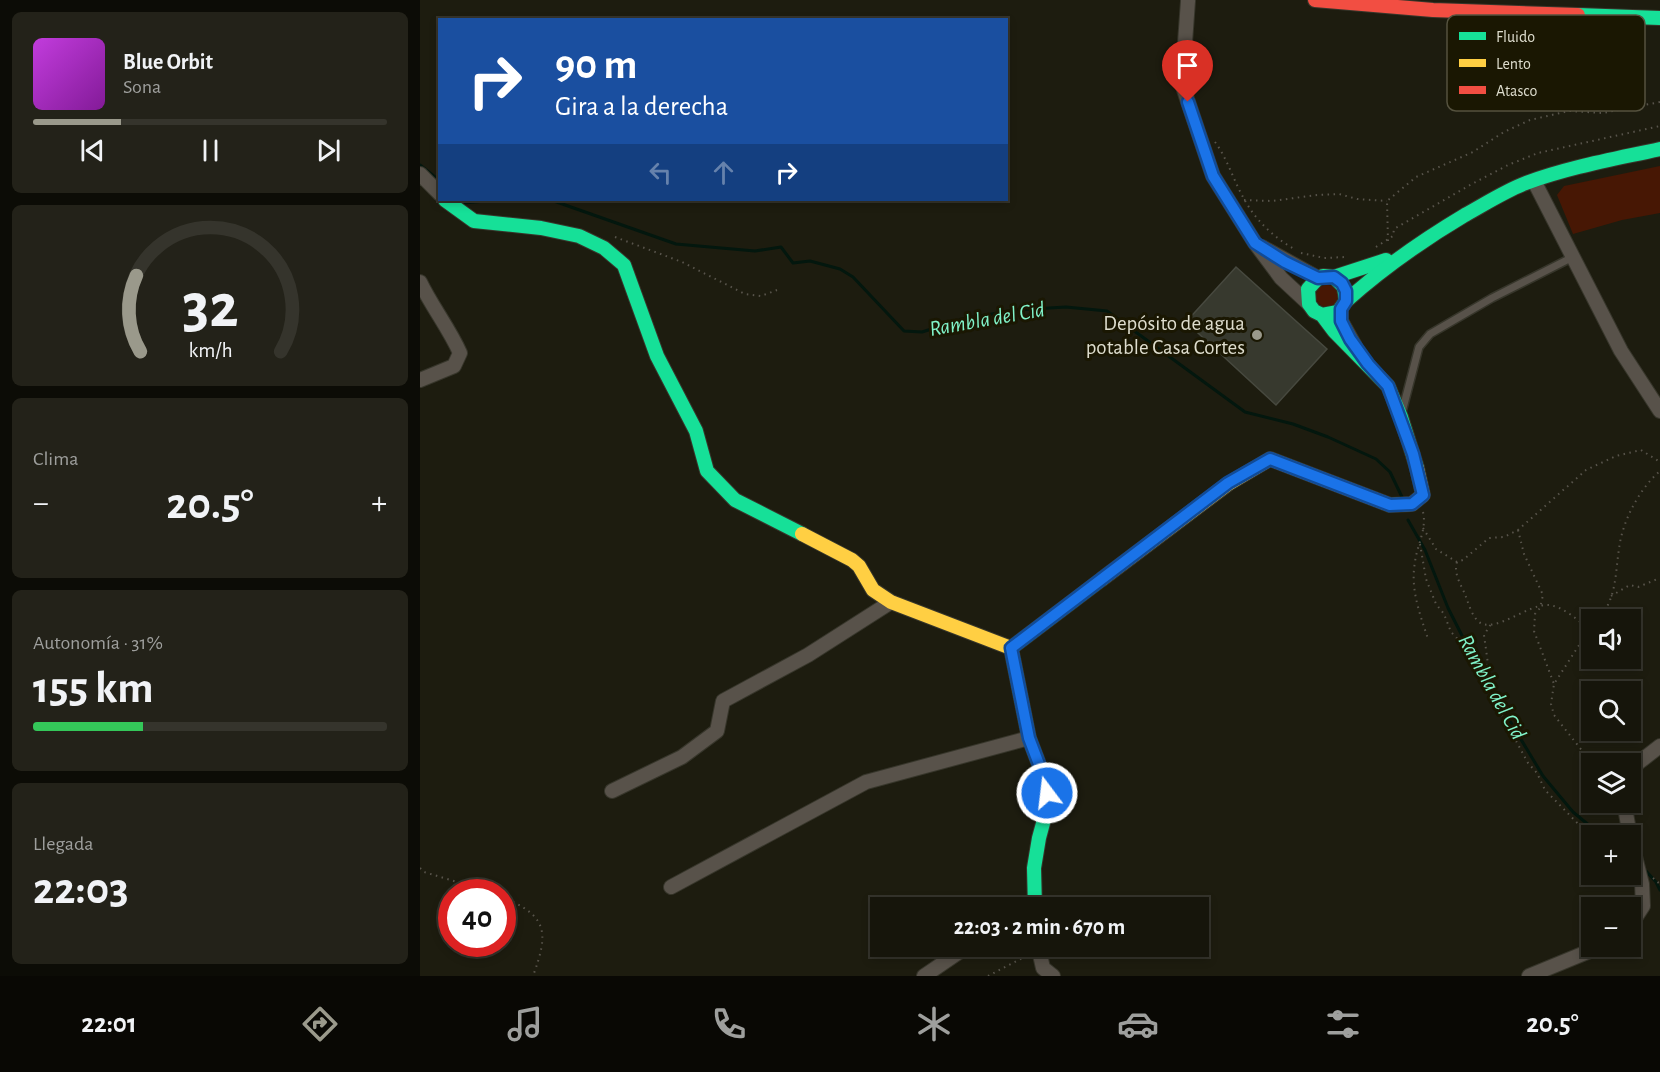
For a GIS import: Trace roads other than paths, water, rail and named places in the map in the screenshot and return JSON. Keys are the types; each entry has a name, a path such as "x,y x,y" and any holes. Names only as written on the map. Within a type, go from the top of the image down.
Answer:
{"main road":[{"path":"1315,0 1433,10 1575,15"},
{"path":"1645,17 1660,18"},
{"path":"1322,315 1333,314 1370,279 1410,249 1503,193 1534,181 1596,163 1660,149"},
{"path":"446,201 474,221 542,228 579,236 604,248 624,265 657,356 696,431 707,471 735,500 852,560 859,566 873,590 891,602 1011,648"},
{"path":"1011,648 1228,483 1270,459 1390,505 1412,504 1423,495 1419,473 1401,417 1388,386 1334,331 1322,315 1314,311 1309,304 1308,289 1318,278 1334,277 1380,263 1410,249"},
{"path":"1334,277 1344,287 1344,305"},
{"path":"1011,648 1029,738 1045,780 1048,805 1039,838 1032,897"}],"street":[{"path":"1188,1 1182,84 1213,176 1255,243 1281,278 1309,304"},
{"path":"420,174 438,192"},
{"path":"1534,181 1620,351 1660,411"},
{"path":"1255,243 1285,262 1318,278"},
{"path":"420,282 430,304 452,335 460,353 454,366 420,380"},
{"path":"1344,305 1341,321 1350,339 1368,364"},
{"path":"612,791 682,757 717,730 723,701 808,655 891,602"},
{"path":"671,887 866,782 1029,738"},
{"path":"1641,761 1660,746"},
{"path":"1641,880 1643,906 1641,909"},
{"path":"1529,976 1581,955"},
{"path":"924,976 952,957"},
{"path":"1040,957 1043,968 1053,976"}],"lane":[{"path":"1401,417 1419,347 1431,334 1492,298 1573,257"}],"waterway":[{"name":"Rambla del Cid","path":"420,165 438,179"},
{"name":"Rambla del Cid","path":"461,201 464,203 485,201"},
{"name":"Rambla del Cid","path":"554,201 676,244 755,251 781,247 793,263 810,261 840,269 853,277 904,331 922,332 963,319 1015,310 1066,307 1107,311 1245,412 1293,424 1376,459 1390,472 1402,497"},
{"name":"Rambla del Cid","path":"1408,520 1425,550 1448,608 1481,673 1543,776 1573,812 1589,825"},
{"name":"Rambla del Cid","path":"1646,871 1660,890"}],"place":[{"name":"Depósito de agua potable Casa Cortes","path":"1257,335"}]}
